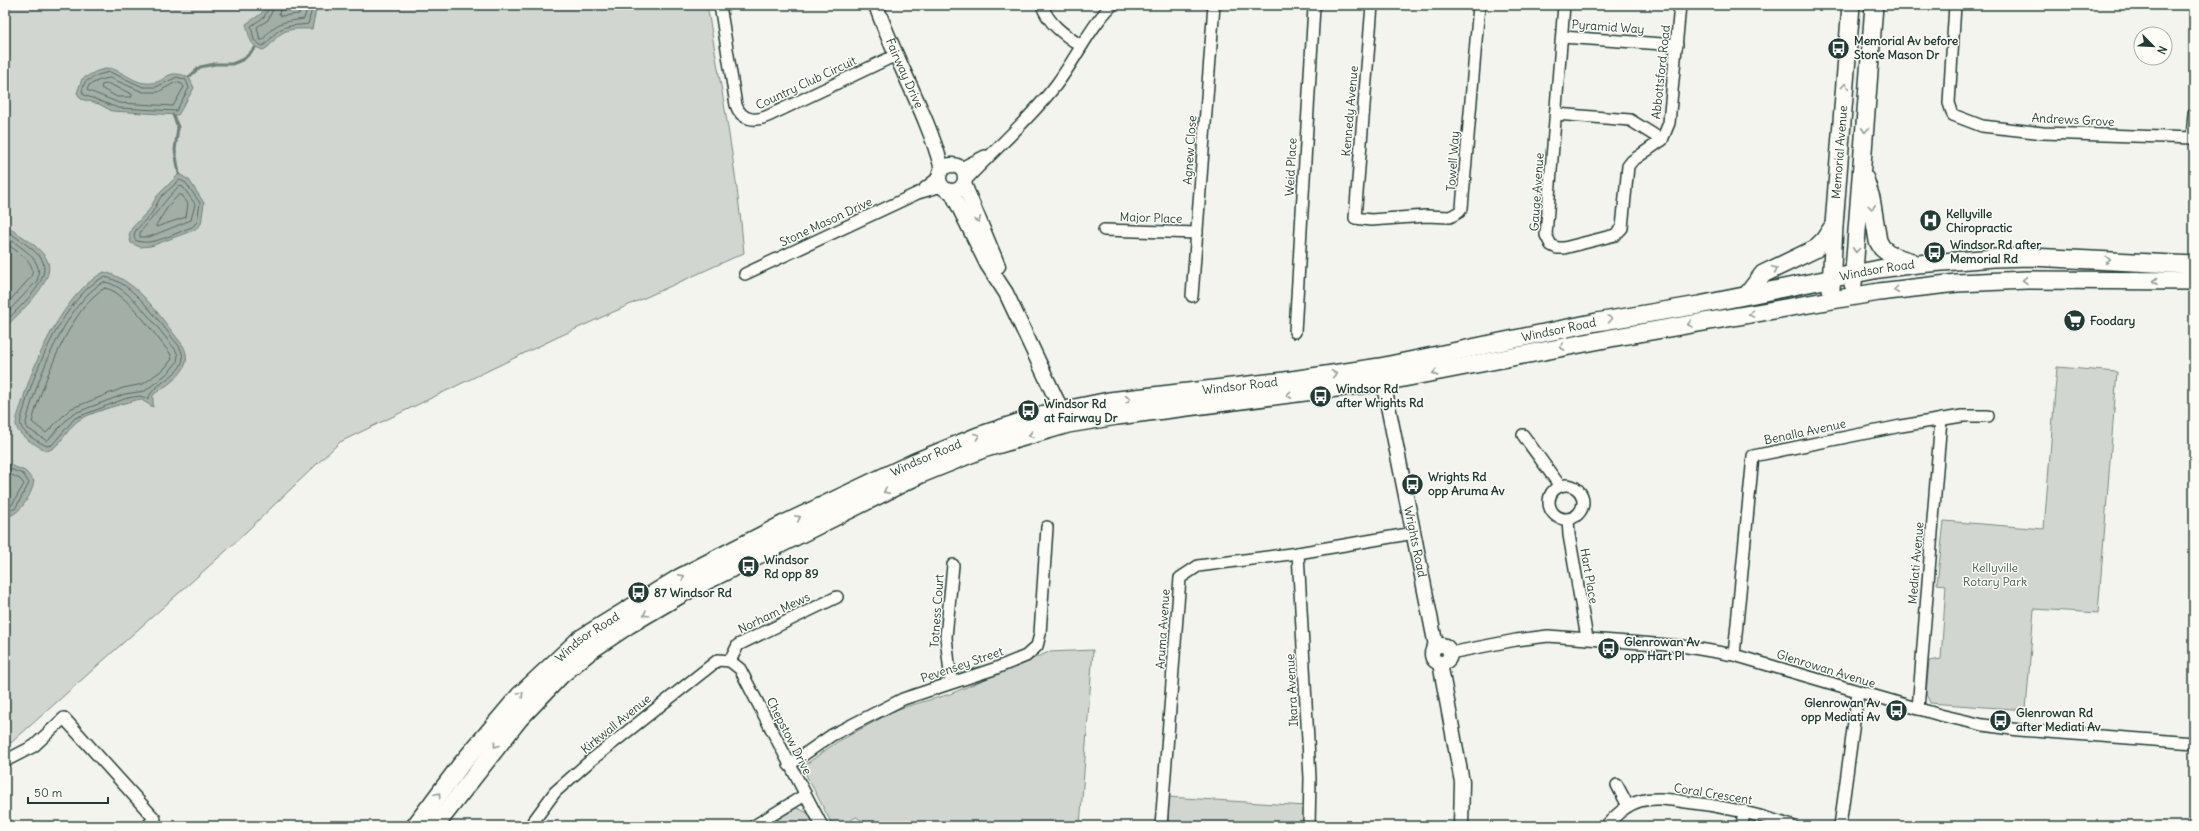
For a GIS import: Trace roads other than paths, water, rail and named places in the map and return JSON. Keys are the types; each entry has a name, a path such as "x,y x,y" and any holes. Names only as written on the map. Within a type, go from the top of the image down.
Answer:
{"main road":[{"name":"Memorial Avenue","path":"1831,299 1834,225 1852,5"},
{"name":"Memorial Avenue","path":"1852,296 1874,5"},
{"path":"1862,169 1871,198 1878,241 1882,248 1892,256 1917,264"},
{"path":"1747,295 1763,274 1815,249 1824,240 1834,225"},
{"name":"Windsor Road","path":"1381,374 1597,322 1854,274 1917,264 1994,258 2031,257 2194,265"},
{"name":"Windsor Road","path":"435,826 501,739 536,699 591,650 630,624 688,590 921,474 1109,401 1285,381 1381,374 1616,337 1831,299 1921,286 1985,281 2194,281"},
{"name":"Windsor Road","path":"415,826 460,766 520,695 580,640 679,578 915,462 978,436 1045,414 1065,418"}],"street":[{"name":"Country Club Circuit","path":"720,5 736,105 742,116 749,119 755,120 768,116 896,55"},
{"name":"Fairway Drive","path":"876,5 896,55 934,140 995,259 1006,293 1065,418"},
{"path":"1042,5 1050,20 1058,29 1081,46"},
{"name":"Stone Mason Drive","path":"745,274 952,177 990,153 1032,113 1057,84 1081,46 1112,5"},
{"name":"Agnew Close","path":"1192,296 1214,5"},
{"name":"Weid Place","path":"1295,332 1314,7 1316,5"},
{"name":"Kennedy Avenue","path":"1355,218 1372,5"},
{"name":"Towell Way","path":"1355,218 1370,220 1426,216 1450,217 1459,212 1463,202 1479,5"},
{"name":"Gauge Avenue","path":"1564,5 1546,235 1548,243 1557,248 1615,235 1620,231 1624,222 1628,166 1632,161 1662,140"},
{"name":"Abbottsford Road","path":"1662,140 1671,114 1680,5"},
{"name":"Andrews Grove","path":"1955,5 1949,103 1953,116 1982,126 2043,133 2193,138"},
{"name":"Pyramid Way","path":"1562,36 1677,45"},
{"path":"1556,114 1630,120 1662,140"},
{"path":"2193,138 2194,114"},
{"name":"Major Place","path":"1104,230 1197,233"},
{"name":"Wrights Road","path":"1381,374 1436,646 1433,650 1433,657 1445,658"},
{"name":"Benalla Avenue","path":"1734,654 1753,456 1941,419 1962,416 1988,416"},
{"name":"Mediati Avenue","path":"1918,709 1941,419"},
{"path":"1523,434 1560,486"},
{"path":"1565,485 1575,487 1579,491 1583,500 1583,506 1578,515 1568,519 1563,519 1553,514 1549,503 1552,493 1560,486 1565,485"},
{"name":"Hart Place","path":"1568,519 1569,535 1587,638"},
{"name":"Pevensey Street","path":"789,764 832,735 903,699 994,669 1026,656 1037,646 1040,634 1047,527"},
{"name":"Aruma Avenue","path":"1161,826 1180,578 1198,566 1298,553 1414,533"},
{"name":"Ikara Avenue","path":"1298,553 1310,778 1309,826"},
{"name":"Totness Court","path":"951,682 946,638 953,565"},
{"name":"Norham Mews","path":"730,661 738,646 837,597"},
{"name":"Glenrowan Avenue","path":"1445,658 1540,637 1587,638 1682,646 1734,654 1918,709 1962,720 2009,729 2194,743"},
{"path":"1445,658 1462,782 1461,826"},
{"name":"Kirkwall Avenue","path":"530,826 555,792 590,761 718,660 730,661"},
{"name":"Chepstow Drive","path":"730,661 740,669 822,826"},
{"path":"1840,826 1858,692"},
{"path":"5,761 16,757 34,746 64,718 155,819 147,826"},
{"path":"1617,785 1628,806"},
{"path":"754,826 805,795"},
{"name":"Coral Crescent","path":"1606,826 1615,816 1628,806 1646,800 1663,799 1724,806 1744,810 1792,826"},
{"path":"1742,826 1744,810"}],"water":[{"path":"267,5 317,5 312,29 289,30 277,37 265,49 263,50 258,48 251,40 246,24 261,14"},
{"path":"110,68 119,71 136,81 145,83 158,82 170,75 180,74 189,77 194,88 178,115 112,111 99,104 81,99 77,93 82,79 97,71"},
{"path":"179,174 189,180 204,203 201,224 194,230 151,246 140,247 131,243 129,235 132,228 149,210 157,196"},
{"path":"5,225 38,248 46,258 49,266 43,285 36,295 5,328"},
{"path":"104,272 116,276 128,283 148,301 182,344 186,353 184,367 180,374 153,395 153,407 140,399 106,409 80,419 71,427 59,443 47,451 28,440 20,433 16,424 18,414 34,368 52,330 76,295"},
{"path":"5,463 25,471 34,481 26,502 19,510 10,516 5,514"}],"waterway":[{"path":"189,77 200,67 215,64 232,64 244,59 255,48"},
{"path":"173,115 178,127 175,150 179,174"}],"place":[{"name":"Memorial Av before Stone Mason Dr","path":"1839,48"},
{"name":"Kellyville Chiropractic","path":"1931,221"},
{"name":"Windsor Rd after Memorial Rd","path":"1934,252"},
{"name":"Foodary","path":"2074,321"},
{"name":"Windsor Rd after Wrights Rd","path":"1320,396"},
{"name":"Windsor Rd at Fairway Dr","path":"1028,411"},
{"name":"Wrights Rd opp Aruma Av","path":"1412,484"},
{"name":"Windsor Rd opp 89","path":"749,567"},
{"name":"87 Windsor Rd","path":"639,593"},
{"name":"Glenrowan Av opp Hart Pl","path":"1608,649"},
{"name":"Glenrowan Av opp Mediati Av","path":"1896,710"},
{"name":"Glenrowan Rd after Mediati Av","path":"2001,720"}],"park label":[{"name":"Kellyville Rotary Park","path":"1995,575"}]}
